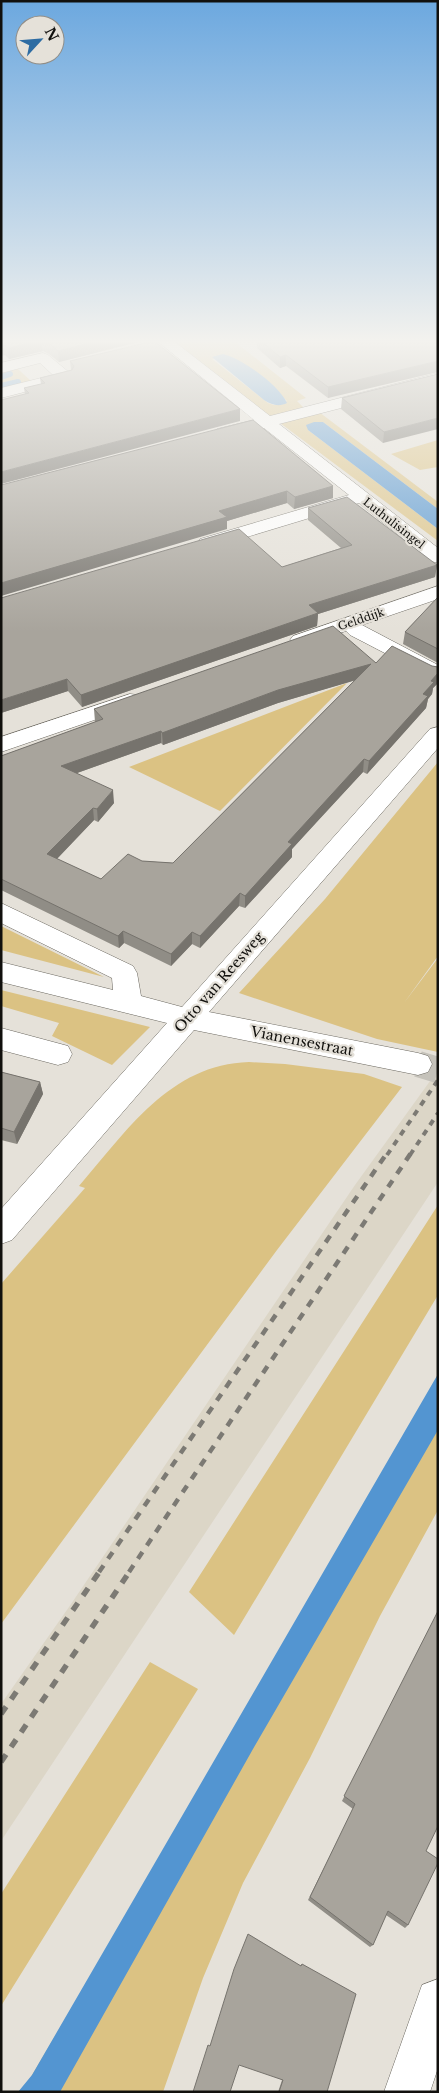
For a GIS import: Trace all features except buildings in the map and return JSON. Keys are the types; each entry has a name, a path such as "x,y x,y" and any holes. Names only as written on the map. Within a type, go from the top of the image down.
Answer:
{"street":[{"name":"Luthulisingel","path":"284,437 438,557"},
{"path":"191,548 361,497"},
{"name":"Gelddijk","path":"284,646 438,592"},
{"path":"349,623 357,631 438,673"},
{"path":"1,745 152,692"},
{"name":"Otto van Reesweg","path":"1,1231 438,734"},
{"path":"1,912 124,973 129,1004"},
{"name":"Vianensestraat","path":"1,972 187,1018 418,1064"},
{"path":"1,1039 58,1054"},
{"path":"407,2092 438,2001"}],"shaded area":[{"path":"298,437 317,437 438,529 438,541"},
{"path":"342,437 352,437 438,502 438,509"},
{"path":"438,440 438,467 420,470 391,454"},
{"path":"347,683 220,811 129,767"},
{"path":"438,762 438,956 404,1003 438,958 438,1052 377,1039 239,993 325,899"},
{"path":"1,926 104,977 1,950"},
{"path":"1,990 150,1027 112,1065 52,1036 59,1023 1,1006"},
{"path":"249,1062 285,1064 364,1074 402,1087 277,1250 1,1624 1,1284 85,1188 79,1186 114,1144 152,1105 173,1088 196,1075 221,1066"},
{"path":"438,1070 438,1182 1,1841 1,1704 69,1607 355,1185"},
{"path":"438,1205 438,1295 234,1635 189,1592"},
{"path":"438,1388 438,1510 380,1616 310,1758 243,1883 203,1978 163,2092 22,2092"},
{"path":"150,1662 198,1689 1,2006 1,1894"}],"water":[{"path":"317,437 342,437 438,509 438,529"},
{"path":"438,1374 438,1430 253,1749 60,2092 18,2092 32,2075"}],"tunnel":[{"path":"418,1064 438,1070"}],"railway":[{"path":"387,1155 438,1080"},
{"path":"410,1155 438,1113"},
{"path":"99,1572 387,1153"},
{"path":"129,1572 411,1153"},
{"path":"1,1714 100,1571"},
{"path":"1,1762 130,1571"}]}
